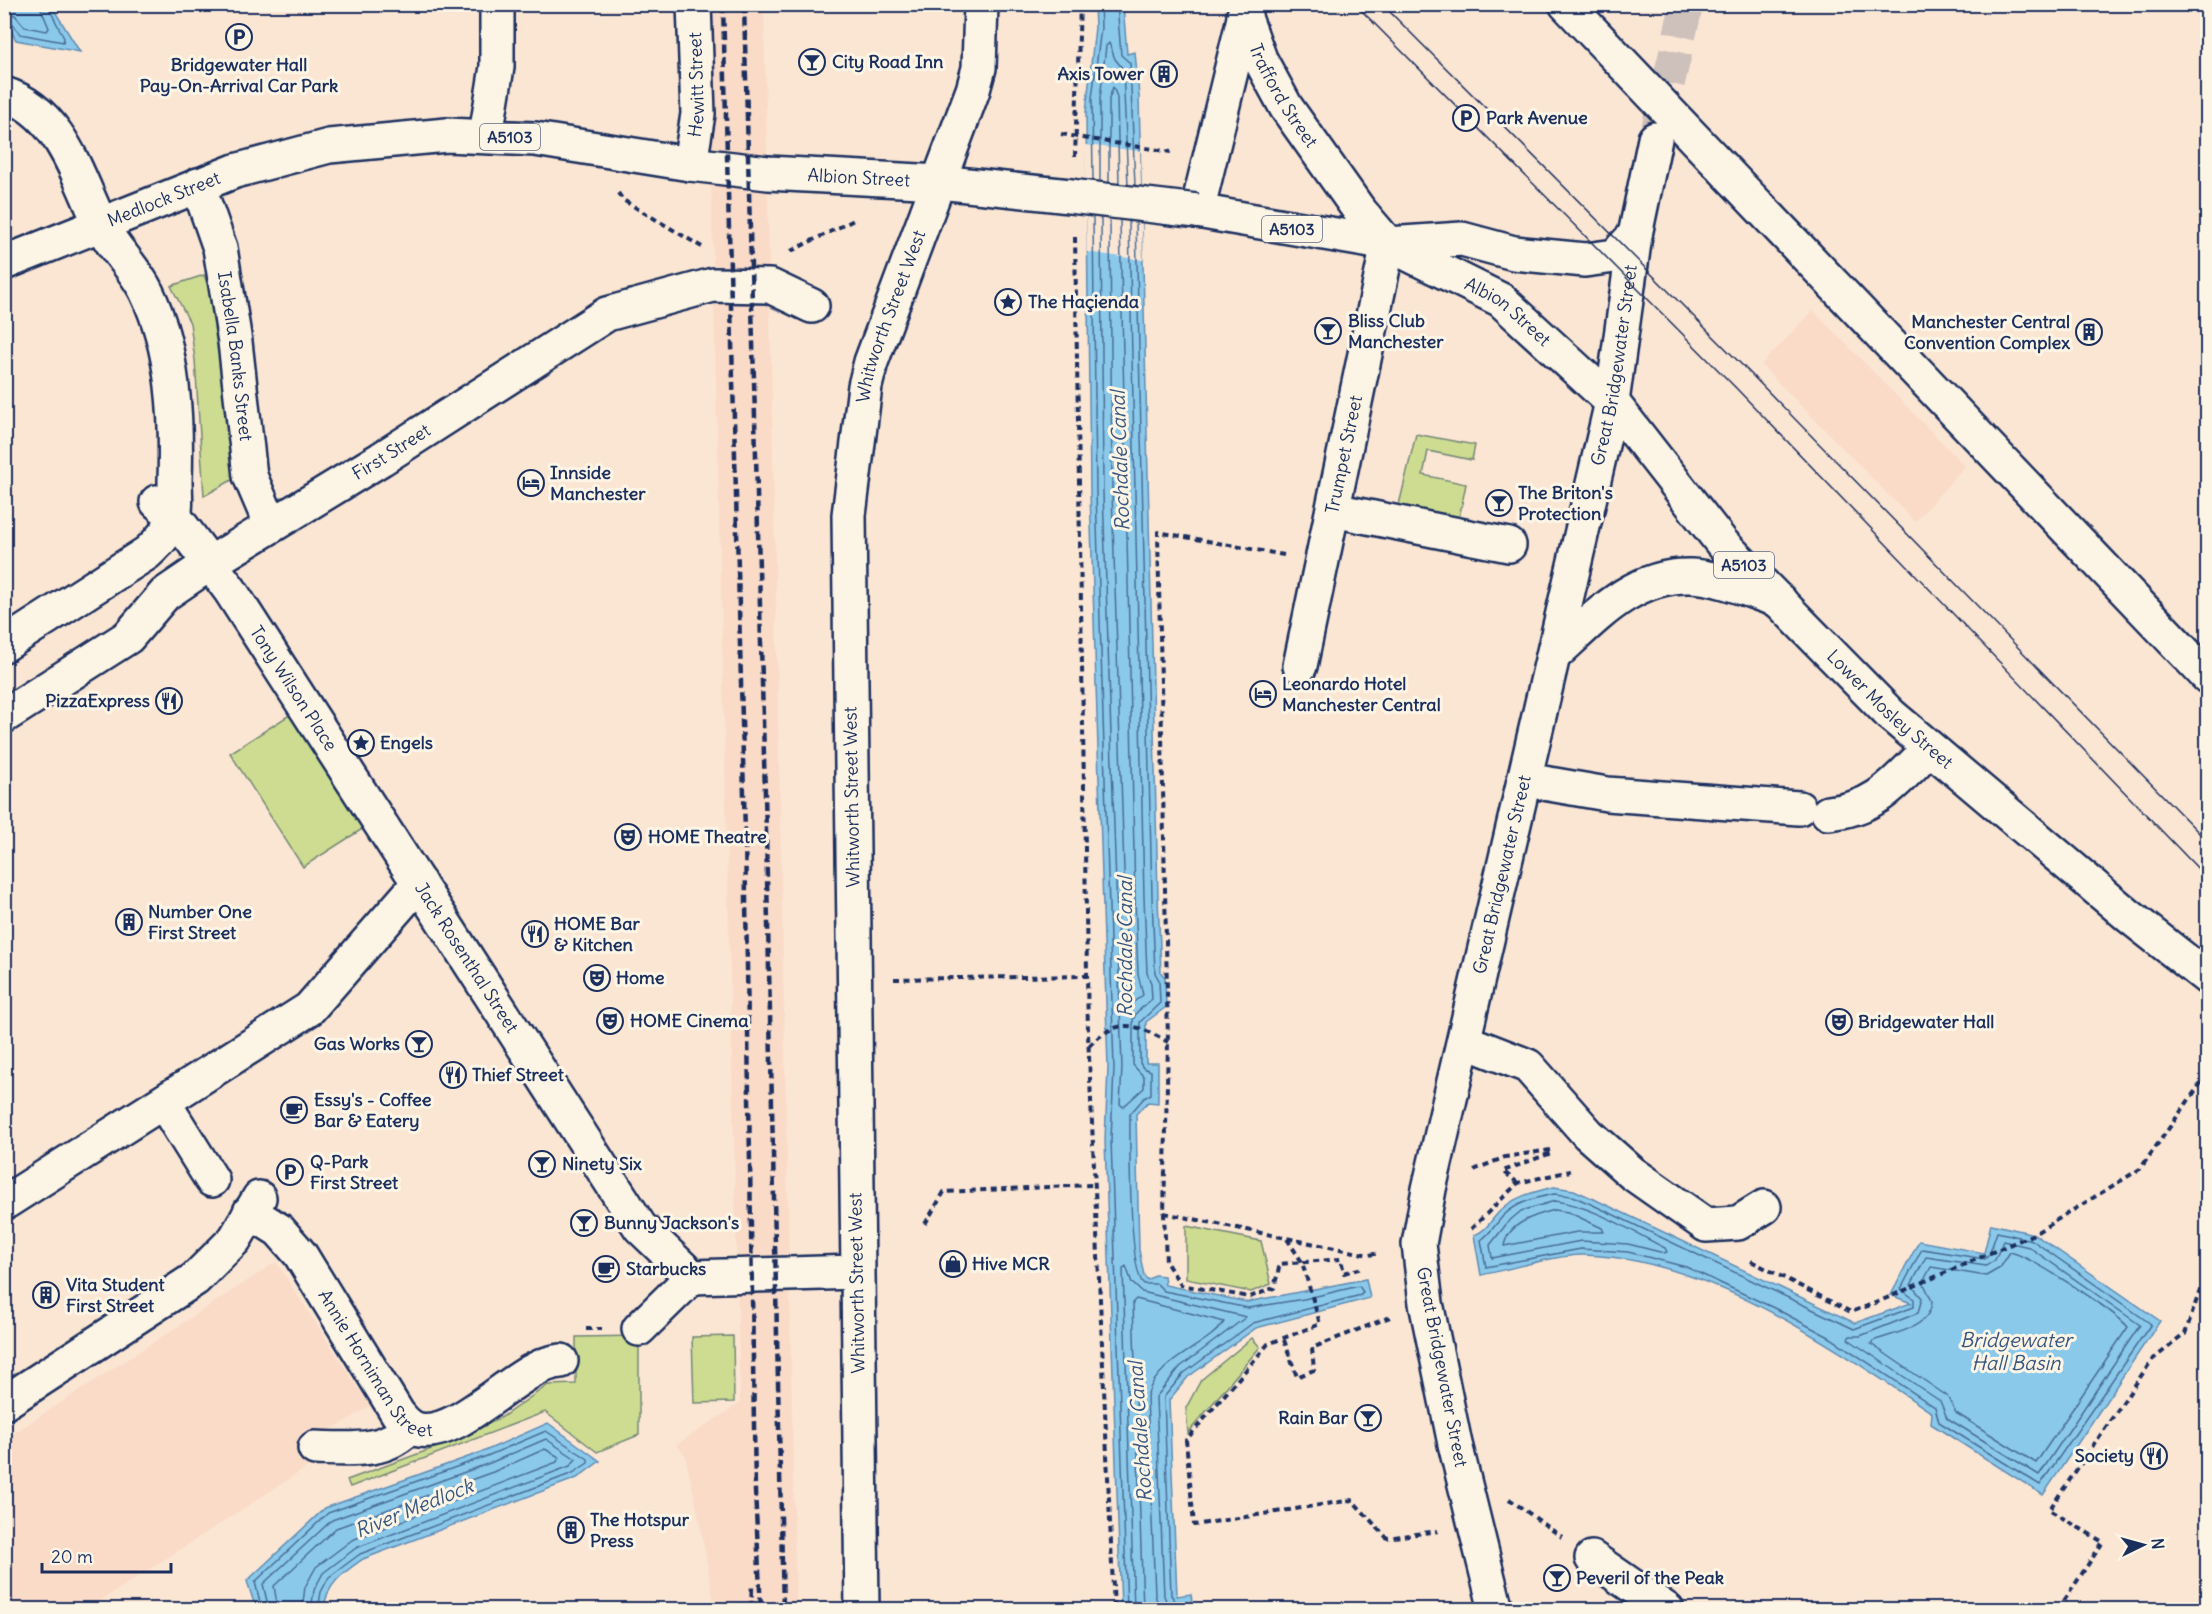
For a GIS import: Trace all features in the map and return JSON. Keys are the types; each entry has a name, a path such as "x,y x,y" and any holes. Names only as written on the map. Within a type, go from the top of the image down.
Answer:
{"street":[{"path":"486,135 497,67 497,4"},
{"name":"Hewitt Street","path":"690,164 698,114 694,4"},
{"name":"Whitworth Street West","path":"862,1610 856,1272 849,515 865,386 871,363 973,90 979,68 981,4"},
{"path":"1566,4 2208,677"},
{"name":"Trafford Street","path":"1197,211 1246,10"},
{"name":"Trafford Street","path":"1246,10 1260,59 1286,107 1359,210 1388,244"},
{"path":"4,94 28,105 53,130 74,162 100,224 147,292 165,340 172,398 176,464 166,509 164,537 147,553 4,645"},
{"name":"Albion Street","path":"329,146 447,135 486,135 768,173 939,182 1040,192 1197,211 1388,244 1462,238 1514,253 1585,260 1615,256 1635,235"},
{"name":"Great Bridgewater Street","path":"1496,1610 1459,1463 1426,1303 1419,1244 1429,1189 1526,780 1611,402 1635,235 1655,139"},
{"name":"Medlock Street","path":"4,263 235,171 329,146"},
{"name":"Isabella Banks Street","path":"198,185 220,248 235,342 250,476 271,525"},
{"name":"Albion Street","path":"1388,244 1501,300 1611,402"},
{"name":"Trumpet Street","path":"1300,666 1388,244"},
{"name":"First Street","path":"4,716 128,637 165,594 212,562 381,459 607,314 713,285 770,286 812,306"},
{"name":"Lower Mosley Street","path":"1611,402 1722,543 1891,715 1929,749 2208,978"},
{"name":"Tony Wilson Place","path":"166,509 212,562 419,883"},
{"path":"1333,510 1509,545"},
{"path":"1555,654 1615,600 1655,580 1693,576 1780,601"},
{"path":"1526,780 1607,794 1813,811 1851,811 1877,798 1929,749"},
{"name":"Jack Rosenthal Street","path":"4,1203 309,1009 419,883 640,1227 692,1277"},
{"path":"1464,1041 1528,1066 1588,1134 1623,1165 1706,1225 1725,1226 1738,1223 1764,1208"},
{"path":"164,1103 212,1180"},
{"name":"Annie Horniman Street","path":"4,1403 195,1279 235,1239 255,1205 300,1254 398,1414 410,1426 421,1431 446,1425 487,1403 549,1361 561,1361"},
{"path":"639,1329 692,1277 856,1272"},
{"path":"315,1448 362,1449 390,1442 403,1434 410,1426"},
{"path":"1592,1558 1667,1610"}],"path":[{"path":"1075,163 1080,4"},
{"path":"1061,134 1182,153"},
{"path":"606,150 617,192 623,200 707,250"},
{"path":"785,254 863,216"},
{"path":"1075,234 1088,1047 1114,1610"},
{"path":"1323,562 1158,532 1168,1042 1164,1213 1166,1262 1181,1285 1250,1297 1274,1288 1280,1264 1341,1259 1344,1273 1362,1268"},
{"path":"932,979 1086,976"},
{"path":"1088,1047 1105,1031 1120,1025 1135,1026 1168,1042"},
{"path":"1873,1304 2034,1234 2140,1168 2208,1073"},
{"path":"1429,1189 1505,1157 1552,1151 1503,1171 1518,1183"},
{"path":"925,1224 944,1192 1093,1185"},
{"path":"1164,1213 1369,1255 1419,1244"},
{"path":"1287,1239 1302,1262 1320,1324 1284,1340 1268,1344 1186,1440 1194,1526 1352,1500 1387,1538 1475,1526"},
{"path":"2058,1610 2103,1542 2049,1510 2152,1360 2185,1335 2208,1267"},
{"path":"1284,1340 1297,1377 1314,1371 1312,1348 1389,1318"},
{"path":"1459,1463 1592,1558"}],"shaded area":[{"path":"707,5 764,5 796,1609 715,1609 685,1455 676,1445 740,1403"},
{"path":"1813,310 1965,466 1915,522 1761,365"},
{"path":"276,1262 370,1406 318,1435 314,1463 88,1609 7,1610 5,1606 5,1439"}],"green space":[{"path":"204,275 214,303 239,476 204,496 195,360 190,323 171,286"},
{"path":"1416,434 1475,445 1472,460 1428,451 1423,475 1466,484 1458,523 1398,509"},
{"path":"294,712 367,826 303,867 230,753"},
{"path":"1186,1226 1261,1241 1271,1284 1251,1292 1186,1279"},
{"path":"639,1336 639,1435 597,1452 545,1412 350,1487 347,1480 461,1438 502,1417 548,1385 576,1384 576,1337"},
{"path":"733,1336 734,1402 694,1403 692,1337"},
{"path":"1252,1338 1260,1347 1188,1433 1186,1408 1201,1380"}],"water":[{"path":"5,4 51,5 80,52 16,40 5,21"},
{"name":"Rochdale Canal","path":"1094,5 1123,5 1127,54 1135,52 1139,96 1158,897 1161,973 1165,977 1166,1007 1146,1022 1146,1063 1158,1063 1158,1103 1148,1102 1136,1114 1139,1250 1144,1276 1148,1280 1155,1275 1164,1276 1165,1285 1247,1302 1366,1279 1370,1298 1256,1328 1188,1377 1169,1400 1177,1596 1191,1594 1193,1609 1121,1609 1105,1140 1108,1068 1090,492 1086,112 1095,27"},
{"name":"Bridgewater Hall Basin","path":"1554,1187 1574,1190 1855,1323 1911,1303 1891,1295 1919,1241 1984,1253 1991,1224 2034,1234 2160,1321 2043,1495 1931,1424 1932,1413 1853,1360 1767,1310 1722,1289 1677,1272 1630,1260 1584,1255 1548,1260 1481,1275 1474,1235 1484,1229 1504,1207 1516,1199"},
{"name":"River Medlock","path":"548,1423 600,1461 577,1478 363,1559 342,1574 332,1586 325,1600 324,1609 256,1609 247,1581 325,1508 485,1451"}],"pier":[{"path":"1085,145 1140,151 1143,260 1087,252"}],"tunnel":[{"path":"1657,131 1687,4"}],"tram line":[{"path":"1355,4 1736,388 2208,879"},
{"path":"1382,4 1752,375 2208,842"}],"railway":[{"path":"723,4 745,833 755,1491 761,1610"},
{"path":"744,4 766,832 783,1610"},
{"path":"751,1610 752,1586"}],"place":[{"name":"Bridgewater Hall Pay-On-Arrival Car Park","path":"239,37"},
{"name":"City Road Inn","path":"812,62"},
{"name":"Axis Tower","path":"1164,74"},
{"name":"Park Avenue","path":"1466,118"},
{"name":"The Haçienda","path":"1008,302"},
{"name":"Bliss Club Manchester","path":"1328,331"},
{"name":"Manchester Central Convention Complex","path":"2089,332"},
{"name":"Innside Manchester","path":"531,483"},
{"name":"The Briton's Protection","path":"1499,503"},
{"name":"Leonardo Hotel Manchester Central","path":"1263,694"},
{"name":"PizzaExpress","path":"169,701"},
{"name":"Engels","path":"361,743"},
{"name":"HOME Theatre","path":"628,837"},
{"name":"Number One First Street","path":"129,922"},
{"name":"HOME Bar & Kitchen","path":"535,934"},
{"name":"Home","path":"597,978"},
{"name":"HOME Cinema","path":"610,1021"},
{"name":"Bridgewater Hall","path":"1839,1022"},
{"name":"Gas Works","path":"419,1044"},
{"name":"Thief Street","path":"453,1075"},
{"name":"Essy's - Coffee Bar & Eatery","path":"294,1110"},
{"name":"Ninety Six","path":"542,1164"},
{"name":"Q-Park First Street","path":"290,1172"},
{"name":"Bunny Jackson's","path":"584,1223"},
{"name":"Hive MCR","path":"953,1264"},
{"name":"Starbucks","path":"606,1269"},
{"name":"Vita Student First Street","path":"46,1295"},
{"name":"Rain Bar","path":"1368,1418"},
{"name":"Society","path":"2154,1456"},
{"name":"The Hotspur Press","path":"571,1530"},
{"name":"Peveril of the Peak","path":"1557,1578"}]}
